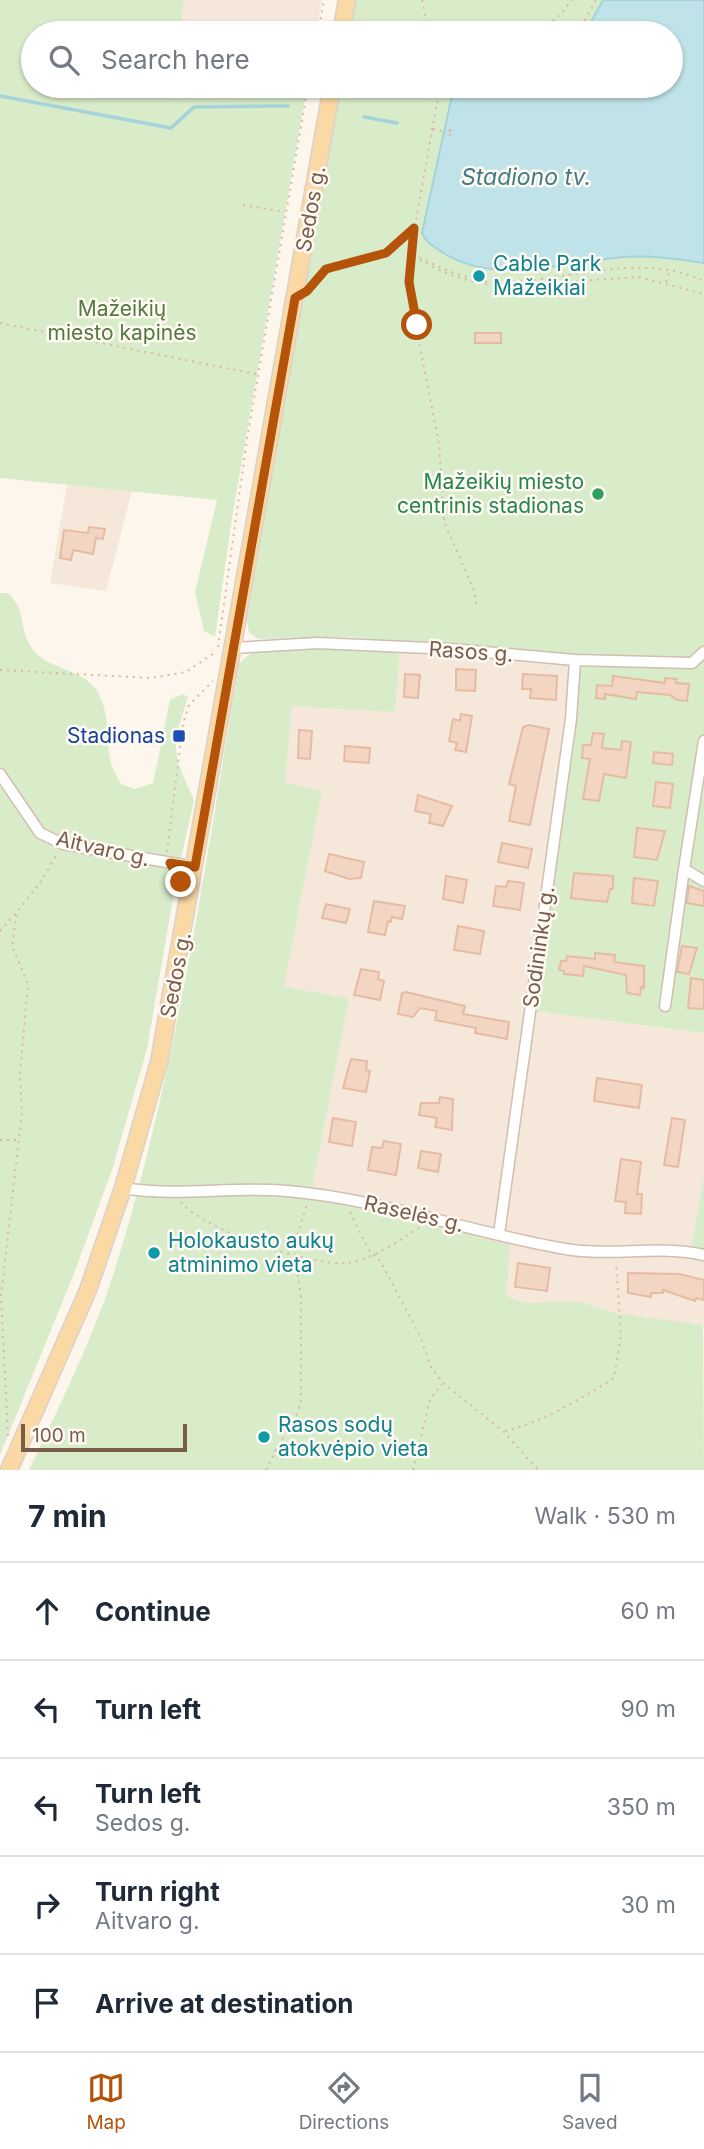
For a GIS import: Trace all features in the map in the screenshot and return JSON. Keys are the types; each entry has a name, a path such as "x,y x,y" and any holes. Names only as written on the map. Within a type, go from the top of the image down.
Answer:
{"main road":[{"path":"343,21 347,0"},
{"name":"Sedos g.","path":"9,1470 88,1290 123,1188 159,1062 195,867 225,650 295,298 330,98"}],"street":[{"name":"Rasos g.","path":"225,650 318,643 451,649 576,660 692,663"},
{"path":"704,652 692,663 704,667"},
{"name":"Sodininkų g.","path":"499,1234 571,719 576,660"},
{"path":"665,1006 704,741"},
{"name":"Aitvaro g.","path":"0,774 40,833 62,844 195,867"},
{"path":"684,869 704,881"},
{"name":"Raselės g.","path":"123,1188 154,1193 218,1189 310,1193 576,1250 660,1248 704,1255"}],"path":[{"path":"320,21 324,0"},
{"path":"422,0 426,21"},
{"path":"553,21 572,0"},
{"path":"585,21 596,0"},
{"path":"217,658 225,650 258,374 306,98"},
{"path":"437,98 410,253 411,301 439,444 444,522 475,593 476,604"},
{"path":"432,129 447,132"},
{"path":"243,205 285,212"},
{"path":"295,298 307,291 326,269 386,253 414,228"},
{"path":"410,253 470,277 496,282 640,267 670,270 704,281"},
{"path":"410,253 448,275 499,286 639,277 704,294"},
{"path":"666,282 670,270"},
{"path":"0,323 258,374"},
{"path":"0,670 150,678 186,672 225,650"},
{"path":"170,863 167,855 183,724 189,705 213,680"},
{"path":"0,931 40,883 62,844"},
{"path":"9,1447 3,1378 1,1296 18,1140 28,984 12,946 17,912"},
{"path":"0,1140 18,1140"},
{"path":"180,1193 182,1204 192,1213 242,1238 295,1256 344,1263 372,1253 410,1234 430,1217"},
{"path":"266,1470 281,1440 293,1425 301,1403 301,1297 295,1256 296,1239 310,1193"},
{"path":"343,1198 420,1336 431,1367 443,1383 503,1431 538,1470"},
{"path":"503,1431 526,1426 570,1405 614,1378 621,1336 614,1250"},
{"path":"413,1470 430,1399 443,1383"}],"shaded area":[{"path":"184,0 322,0 318,21 181,21"},
{"path":"67,485 132,491 106,591 50,583"},
{"path":"401,642 575,654 526,1010 704,1033 704,1176 689,1259 704,1263 704,1327 615,1313 577,1301 525,1303 506,1296 338,1202 310,1200 349,998 284,987 322,791 284,782 292,705 395,712"}],"green space":[{"name":"Mažeikių miesto kapinės","path":"0,0 184,0 181,21 21,21 21,98 305,98 232,518 215,637 204,631 195,592 217,500 0,478"},
{"path":"355,0 603,0 592,21 351,21"},
{"path":"339,98 451,98 422,233 442,252 465,263 490,269 516,270 634,257 704,263 704,1033 526,1010 574,654 346,637 258,639 249,632 247,621"},
{"path":"0,593 8,593 14,600 21,614 27,640 37,655 82,677 97,691 106,716 110,759 121,784 135,789 153,783 170,700 183,694 188,697 175,739 178,763 194,801 177,875 147,1049 112,1170 73,1276 0,1455"},
{"path":"313,648 400,652 395,712 292,706 285,782 322,791 284,987 349,998 310,1200 338,1202 510,1245 506,1296 525,1303 577,1301 615,1313 703,1325 704,1470 29,1470 98,1317 137,1192 188,967 239,664 253,653 263,650"},
{"path":"704,1176 704,1263 689,1259"}],"water":[{"name":"Stadiono tv.","path":"603,0 704,0 704,263 634,257 509,270 465,263 445,254 429,243 422,233 451,98 683,98 683,21 592,21"}],"building":[{"path":"475,333 501,333 501,343 475,343"},
{"path":"89,527 105,529 103,539 96,538 93,554 73,550 71,560 60,558 64,530 88,533"},
{"path":"456,669 476,670 475,691 456,690"},
{"path":"405,674 420,675 418,698 404,697"},
{"path":"523,674 557,676 556,700 530,698 531,689 522,689"},
{"path":"613,676 665,683 665,678 677,679 676,683 689,684 687,701 677,700 670,695 637,692 636,699 605,694 605,699 596,698 597,685 612,686"},
{"path":"461,714 472,716 466,752 455,750 457,743 449,741 453,719 460,721"},
{"path":"529,725 549,729 530,825 509,821 516,786 509,784 523,727"},
{"path":"299,730 312,731 310,759 298,758"},
{"path":"593,733 604,734 602,748 621,750 622,741 631,742 626,778 604,774 599,801 583,799 590,759 582,758 583,745 591,745"},
{"path":"345,746 370,748 369,763 344,761"},
{"path":"654,752 673,754 672,765 653,763"},
{"path":"656,782 673,784 670,808 653,806"},
{"path":"418,795 452,806 443,826 429,823 431,814 415,811"},
{"path":"637,828 665,831 657,860 634,857"},
{"path":"502,843 532,849 528,868 498,862"},
{"path":"329,854 364,862 361,878 349,879 325,871"},
{"path":"574,873 613,876 613,889 610,889 607,902 571,898"},
{"path":"446,876 467,880 463,903 443,899"},
{"path":"634,878 658,881 654,906 632,903"},
{"path":"508,881 524,883 520,910 493,906 496,886 506,887"},
{"path":"689,886 704,891 704,906 687,903"},
{"path":"374,901 405,906 402,919 392,917 391,922 388,921 385,935 368,932"},
{"path":"326,904 350,909 346,923 322,918"},
{"path":"458,926 484,931 480,954 454,950"},
{"path":"682,946 697,948 689,974 677,972"},
{"path":"595,953 615,955 614,962 644,966 644,988 641,987 640,995 627,993 626,975 584,966 583,976 564,974 564,971 559,970 561,961 566,961 567,956 595,959"},
{"path":"361,969 379,972 378,979 384,981 380,1000 354,995"},
{"path":"691,978 704,980 704,1009 688,1008"},
{"path":"402,993 465,1006 463,1014 509,1022 507,1039 475,1033 476,1028 435,1020 437,1011 420,1008 413,1017 398,1014"},
{"path":"351,1059 367,1061 366,1070 370,1071 366,1092 343,1088"},
{"path":"597,1078 642,1085 639,1108 594,1101"},
{"path":"440,1097 453,1099 452,1130 435,1127 437,1118 419,1115 421,1103 439,1103"},
{"path":"333,1118 356,1122 352,1146 329,1142"},
{"path":"672,1118 685,1120 678,1167 664,1165"},
{"path":"384,1141 401,1144 396,1175 368,1170 372,1147 382,1148"},
{"path":"421,1151 441,1154 438,1172 418,1168"},
{"path":"621,1159 641,1162 637,1194 642,1194 641,1214 625,1213 626,1202 615,1201"},
{"path":"518,1263 550,1268 547,1291 515,1287"},
{"path":"628,1273 679,1274 704,1280 704,1300 696,1298 695,1301 663,1290 663,1293 651,1293 651,1297 628,1293"}],"waterway":[{"path":"0,96 171,128 194,107 288,106"},
{"path":"364,117 397,123"}],"place":[{"name":"Cable Park Mažeikiai","path":"479,276"},
{"name":"Mažeikių miesto centrinis stadionas","path":"598,494"},
{"name":"Stadionas","path":"179,736"},
{"name":"Holokausto aukų atminimo vieta","path":"154,1253"},
{"name":"Rasos sodų atokvėpio vieta","path":"264,1437"}],"route":[{"path":"181,882 170,863 195,867 295,298 307,291 326,269 386,253 414,228 409,282 417,325"}]}
